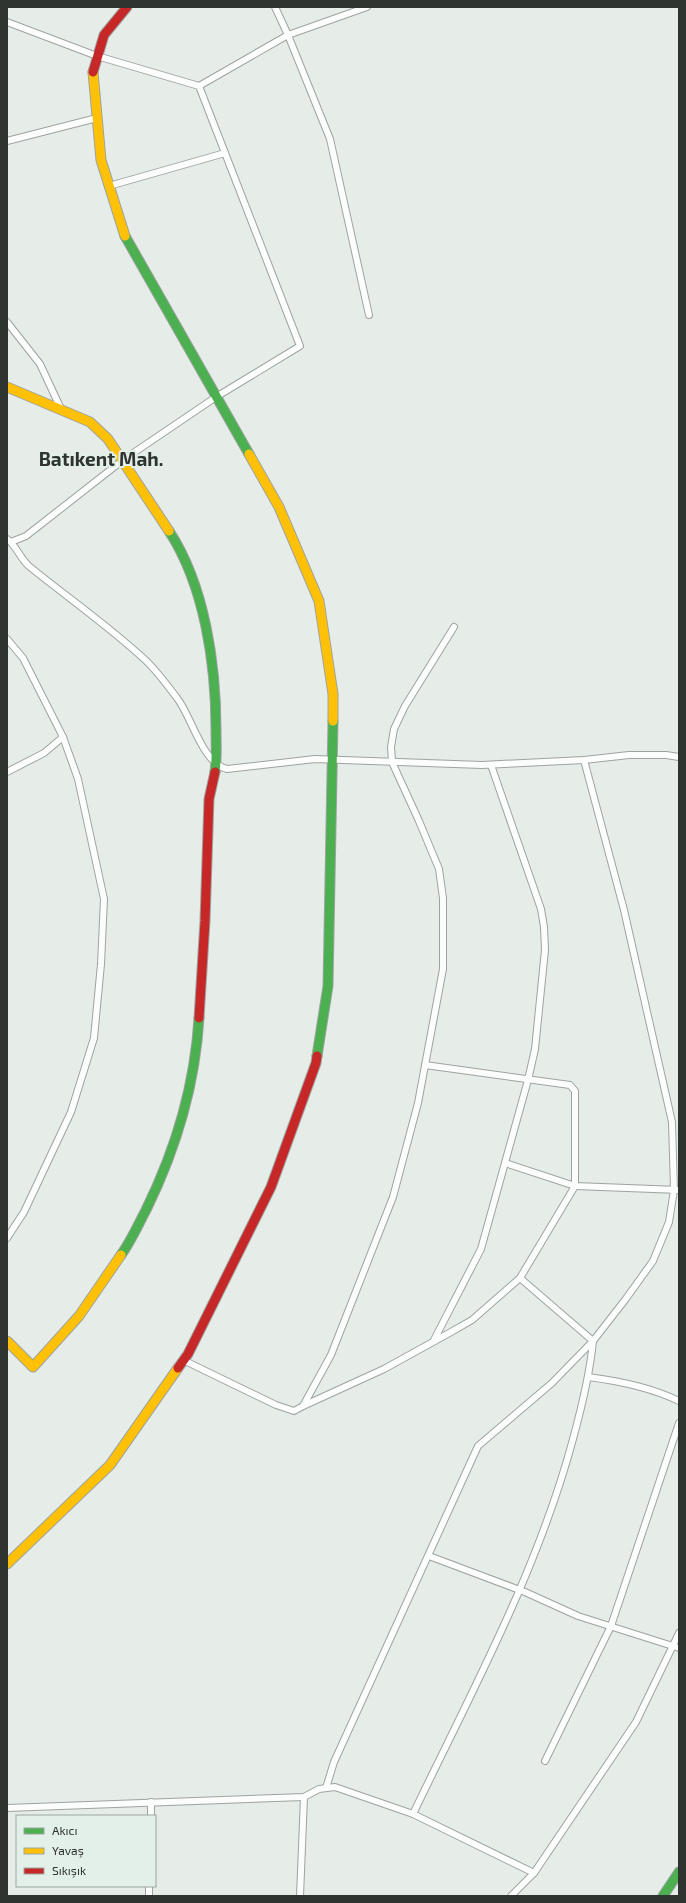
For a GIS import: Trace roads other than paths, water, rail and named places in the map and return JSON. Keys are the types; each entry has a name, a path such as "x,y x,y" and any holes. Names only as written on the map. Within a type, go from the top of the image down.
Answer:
{"street":[{"path":"7,1564 110,1465 183,1360 271,1187 316,1063 328,986 333,694 319,601 279,507 125,237 101,160 93,71 104,35 127,7"},
{"path":"275,7 288,35 330,139 369,315"},
{"path":"7,22 98,56 200,86 288,35 367,7"},
{"path":"200,86 300,346 216,396 123,460 26,536 9,540 28,565 98,619 143,658 183,706 204,749 216,765 227,769 315,759 490,765 584,760 629,755 666,755 679,757"},
{"path":"7,141 97,118"},
{"path":"109,186 225,153"},
{"path":"7,322 40,364 61,409"},
{"path":"7,387 90,422 108,439 123,460 178,544 196,588 208,640 216,696 216,765 209,799 206,921 198,1039 188,1101 173,1149 152,1198 129,1244 79,1316 33,1367 7,1341"},
{"path":"303,1406 331,1355 393,1197 418,1103 442,969 443,898 439,869 419,820 392,762 391,747 394,729 405,706 454,627"},
{"path":"7,639 23,658 63,737 78,779 104,899 101,964 94,1038 71,1112 24,1212 7,1238"},
{"path":"7,772 44,753 63,737"},
{"path":"326,1788 334,1762 478,1446 552,1383 593,1341 653,1261 669,1222 677,1190 672,1122 624,910 584,760"},
{"path":"434,1340 481,1249 528,1080 535,1049 545,950 544,927 541,909 490,765"},
{"path":"183,1360 276,1405 294,1411 384,1369 472,1320 520,1278 575,1186 575,1091 570,1085 425,1066"},
{"path":"505,1163 575,1186 677,1190"},
{"path":"520,1278 593,1341"},
{"path":"413,1814 520,1591 562,1481 588,1377 593,1341"},
{"path":"588,1377 617,1380 659,1391 679,1400"},
{"path":"545,1761 611,1626 679,1423"},
{"path":"429,1556 520,1591 578,1616 676,1647"},
{"path":"511,1896 534,1873 636,1722 676,1647 679,1633"},
{"path":"7,1808 304,1798 319,1789 335,1787 413,1814 534,1873"},
{"path":"300,1896 304,1798"},
{"path":"151,1802 151,1815"},
{"path":"662,1896 679,1872"}],"district":[{"name":"Batıkent Mah.","path":"101,459"}]}
